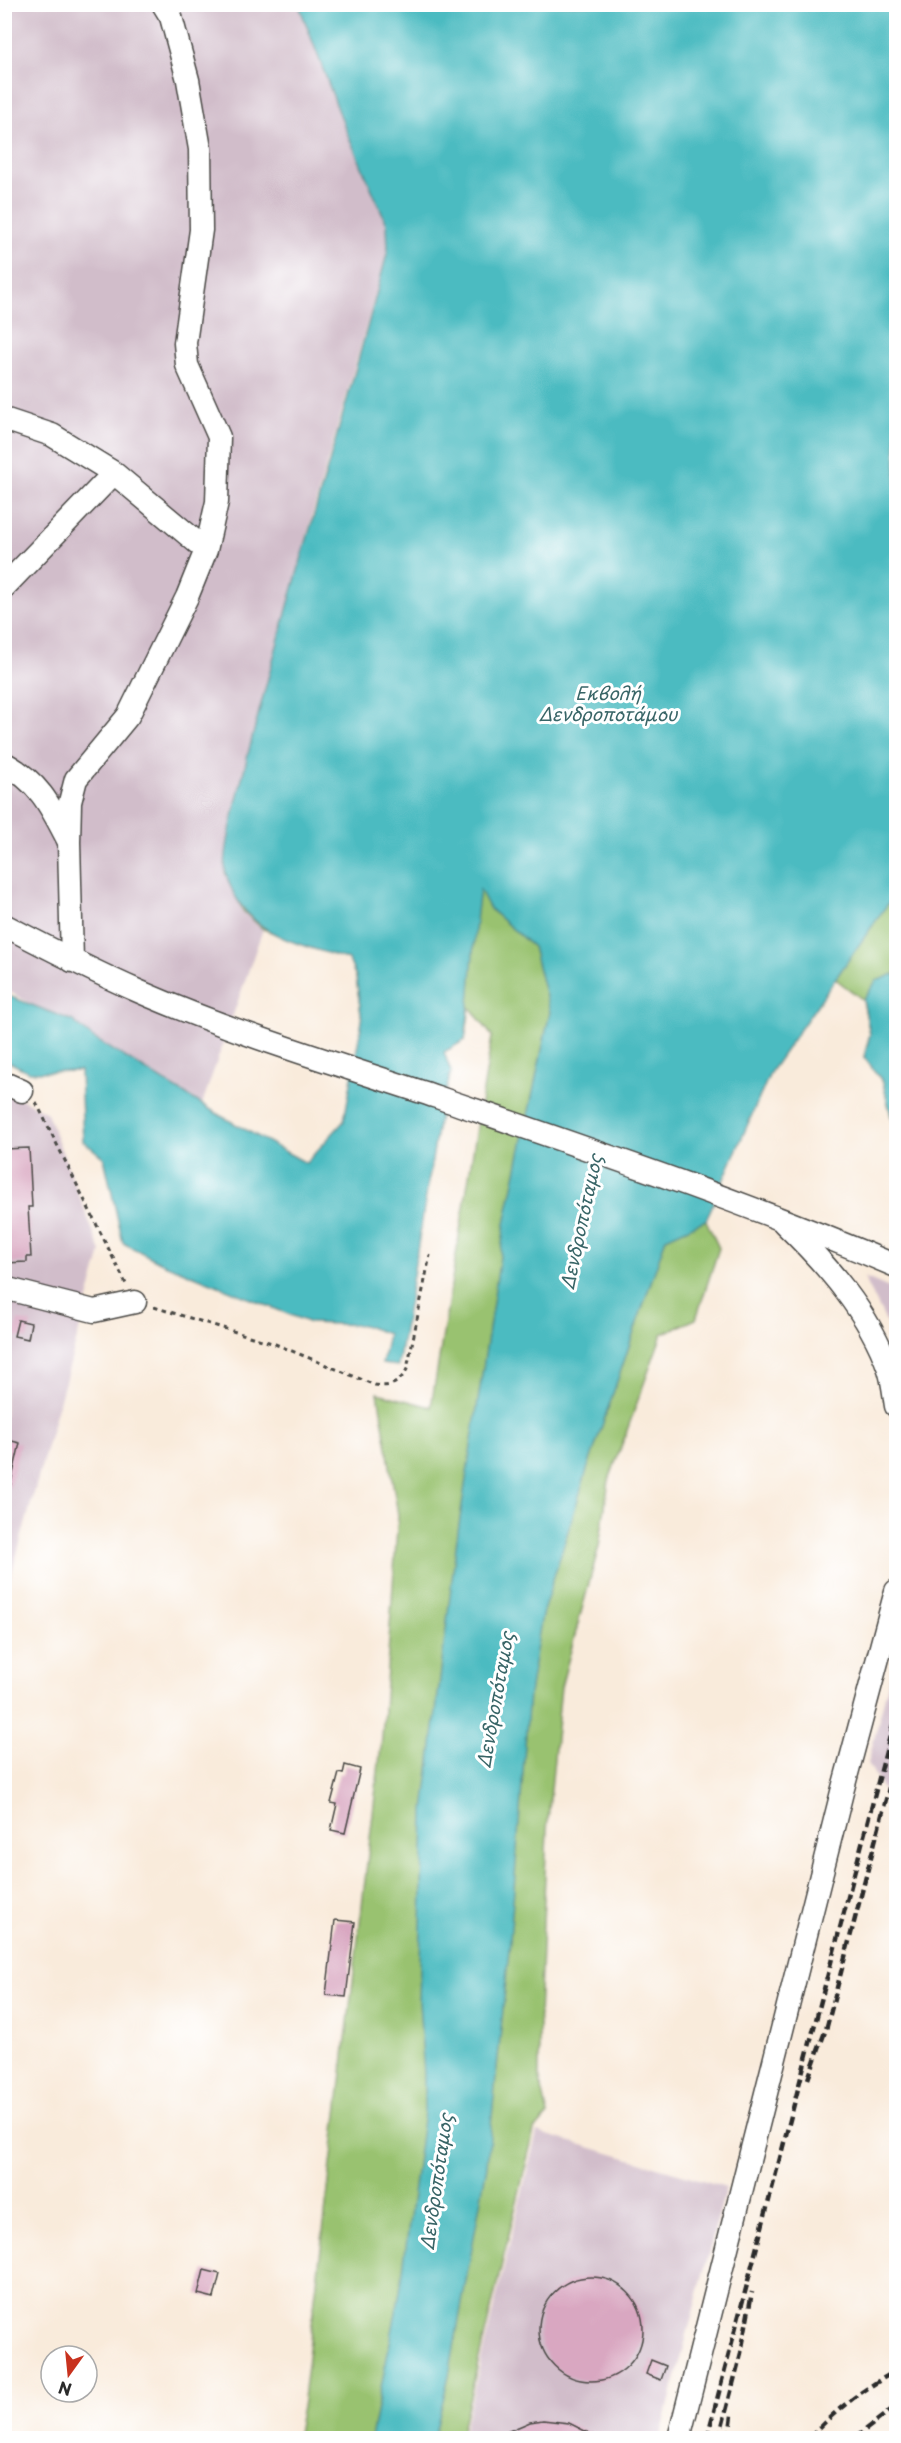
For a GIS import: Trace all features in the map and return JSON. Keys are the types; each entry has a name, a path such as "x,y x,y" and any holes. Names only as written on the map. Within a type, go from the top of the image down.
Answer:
{"street":[{"path":"72,961 69,842 70,802 76,779 128,716 187,597 206,550 217,502 219,437 187,365 185,343 201,230 200,149 188,80 171,17 163,4"},
{"path":"4,419 52,435 114,473 206,550"},
{"path":"4,587 114,473"},
{"path":"4,763 25,775 43,793 69,842"},
{"path":"4,924 72,961 184,1009 565,1141 780,1220 897,1266"},
{"path":"780,1220 843,1288 870,1329 889,1370 897,1406"},
{"path":"4,1288 93,1311 135,1302"},
{"path":"679,2439 845,1781 897,1591"}],"path":[{"path":"13,1087 31,1097 42,1110 135,1302 274,1344 375,1385 391,1386 398,1382 407,1369 430,1255"}],"shaded area":[{"path":"5,5 299,5 345,128 387,224 388,250 314,508 232,821 225,872 243,911 263,929 202,1104 5,989"},
{"path":"5,1090 47,1113 101,1252 5,1597"},
{"path":"864,1277 896,1291 896,1342"},
{"path":"896,1652 896,1821 894,1821 887,1797 868,1763"},
{"path":"537,2132 726,2187 660,2438 462,2438"}],"green space":[{"path":"896,773 896,1136 883,1082 864,1057 870,1034 863,1000 821,968 741,1106 704,1216 719,1248 696,1319 662,1334 609,1480 599,1546 561,1687 547,1830 539,2017 539,2075 548,2115 534,2131 460,2438 296,2438 302,2407 382,1738 398,1515 378,1393 431,1407 492,1036 470,1007 465,1040 362,1021 356,977 349,959 263,929 243,911 225,872"}],"water":[{"path":"299,5 896,5 896,892 771,1071 706,1220 666,1238 587,1470 542,1615 529,1694 510,1941 487,2165 449,2375 434,2438 371,2438 400,2292 424,2112 419,2002 424,1811 457,1538 505,1224 550,1012 533,947 490,909 480,890 465,1040 444,1052 451,1072 438,1124 398,1366 382,1364 388,1334 363,1325 310,1323 162,1263 123,1243 104,1158 83,1141 80,1071 29,1072 5,1060 4,994 73,1021 93,1038 221,1116 306,1163 344,1121 362,1021 356,977 349,960 291,941 259,924 235,895 226,874 225,865 226,851 247,758 388,250 387,224 345,128"},
{"path":"894,974 896,977 896,1136 883,1082 864,1057 870,1034 863,1000 876,981"}],"building":[{"path":"29,1148 32,1207 28,1207 31,1257 27,1257 27,1262 4,1263 4,1149"},
{"path":"18,1320 31,1323 28,1339 14,1336"},
{"path":"4,1439 20,1443 10,1487 4,1486"},
{"path":"345,1765 360,1769 345,1833 331,1830 337,1804 331,1803 339,1773 343,1774"},
{"path":"335,1920 355,1922 346,1997 326,1995"},
{"path":"204,2270 220,2274 214,2298 198,2294"},
{"path":"591,2277 611,2281 620,2286 634,2300 639,2309 643,2329 639,2349 634,2358 620,2372 611,2377 591,2381 571,2377 562,2372 548,2358 543,2349 539,2329 543,2309 548,2300 562,2286 571,2281"},
{"path":"651,2360 666,2366 661,2380 646,2374"},
{"path":"543,2420 569,2423 601,2439 490,2439 530,2422"}],"railway":[{"path":"707,2438 896,1713"},
{"path":"808,2079 827,2026 896,1761"},
{"path":"719,2438 741,2353 752,2292"},
{"path":"810,2438 850,2401 896,2371"},
{"path":"855,2438 896,2406"},
{"path":"729,2438 732,2415"}],"water label":[{"name":"Εκβολή Δενδροποτάμου","path":"608,704"},
{"name":"Δενδροπόταμος","path":"582,1222"},
{"name":"Δενδροπόταμος","path":"496,1700"},
{"name":"Δενδροπόταμος","path":"437,2182"}]}
